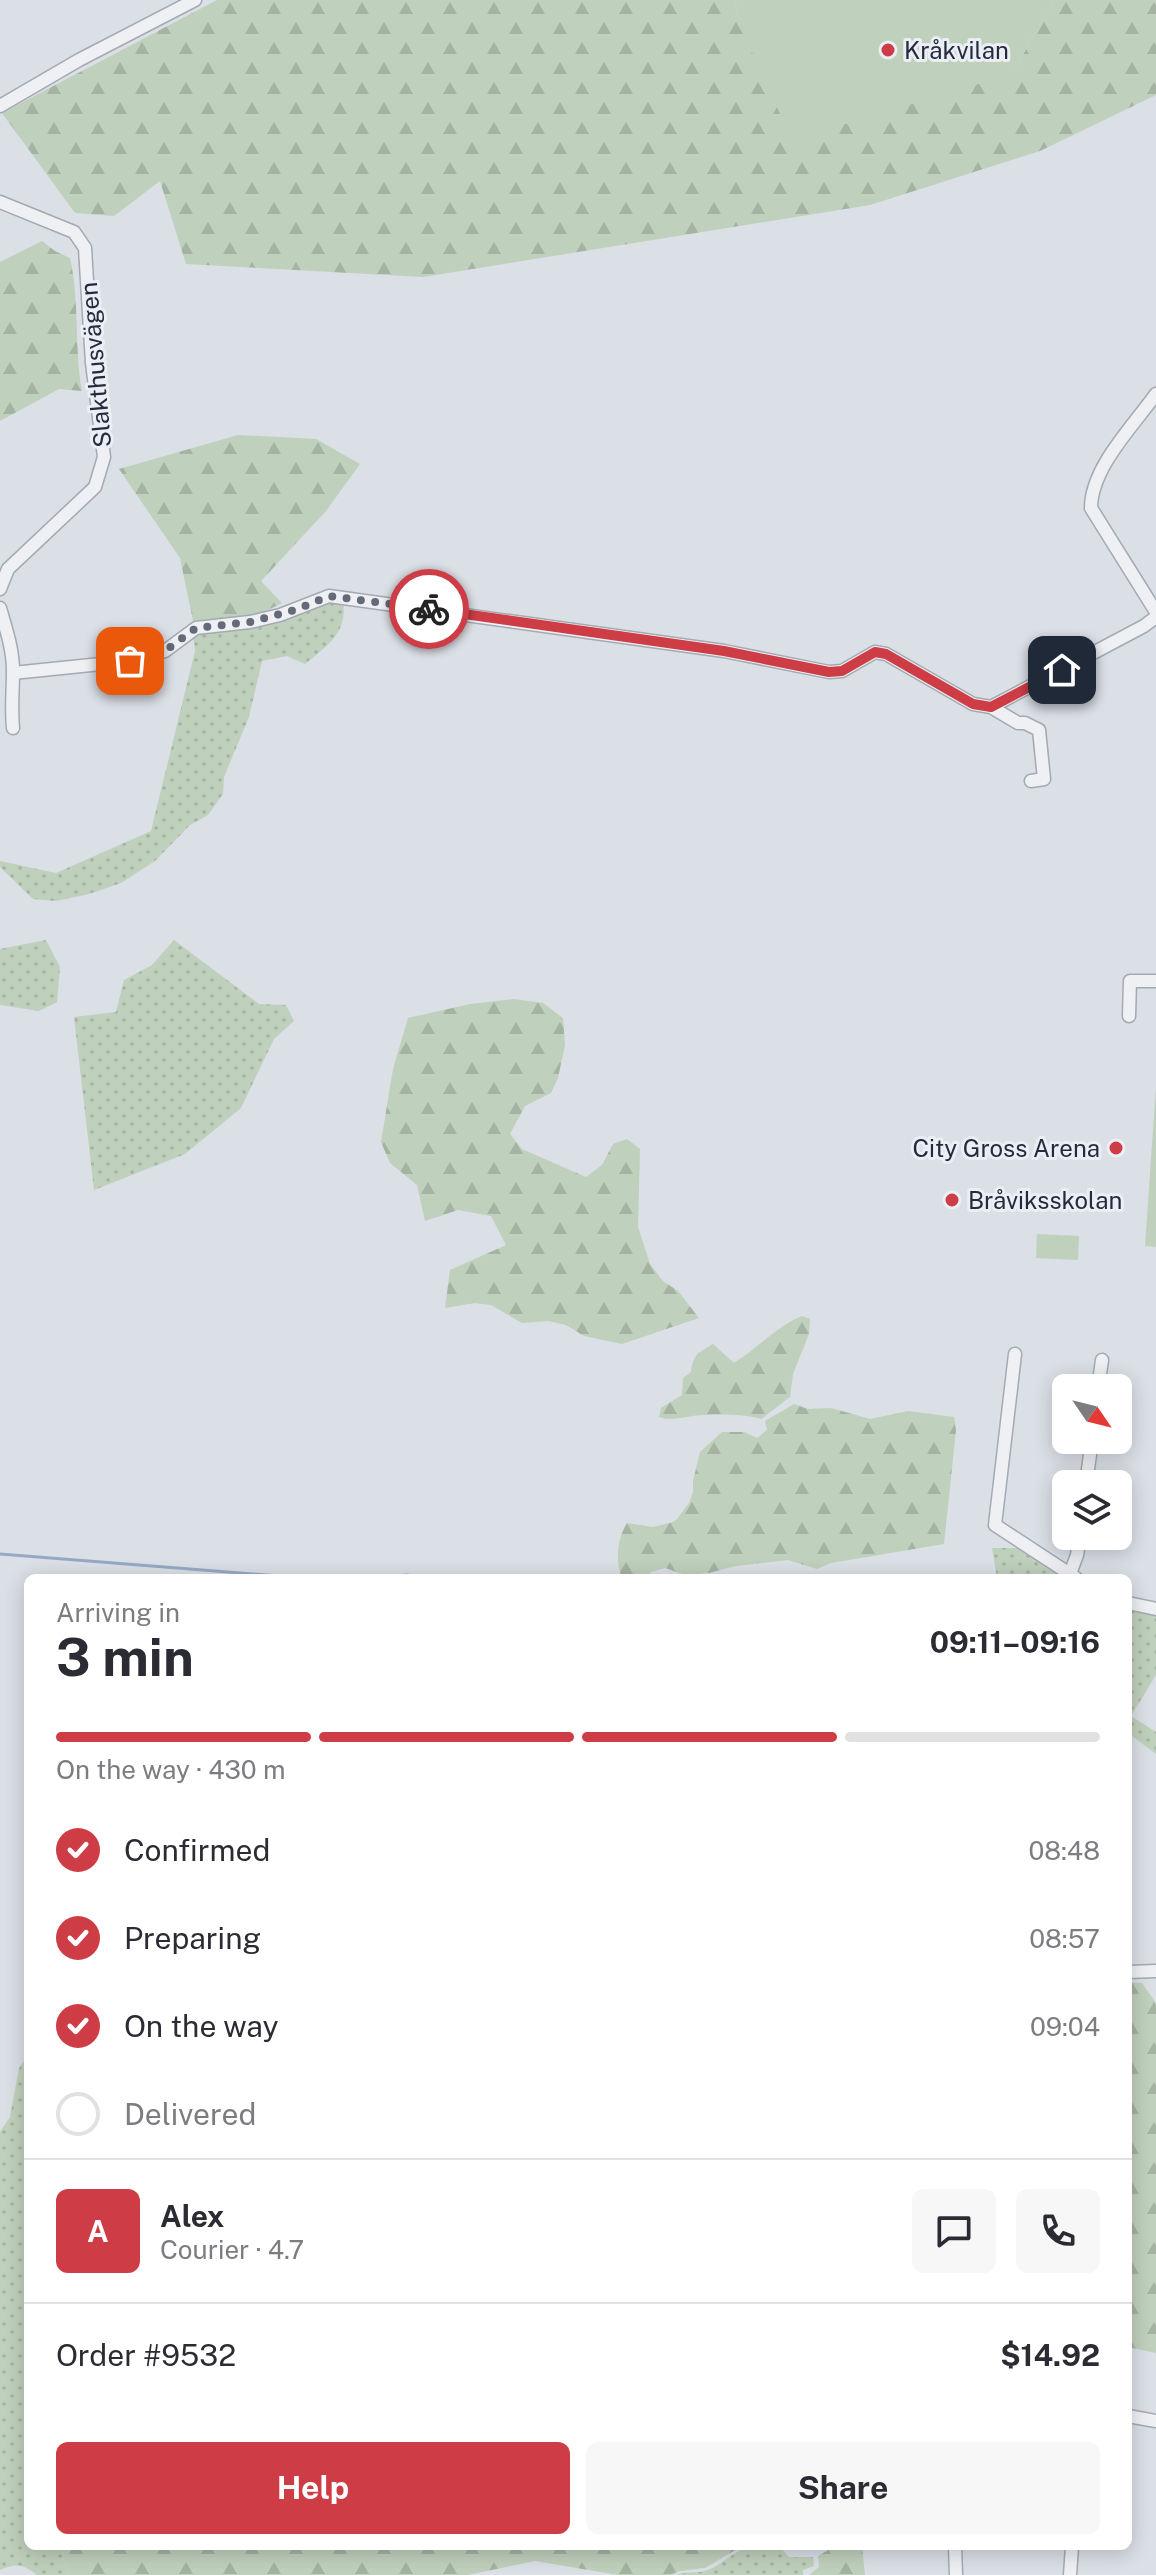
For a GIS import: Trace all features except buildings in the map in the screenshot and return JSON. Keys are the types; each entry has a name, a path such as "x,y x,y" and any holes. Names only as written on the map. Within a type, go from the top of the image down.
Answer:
{"street":[{"path":"0,106 79,60 195,0"},
{"name":"Slakthusvägen","path":"0,202 74,232 85,248 92,363 104,457 95,487 8,569 0,589"},
{"path":"991,707 1144,626 1156,614 1091,508 1091,493 1100,471 1156,394"},
{"path":"13,673 130,661 165,651 196,628 250,622 298,609 329,596 724,651 829,672 842,671 875,652 886,654 973,704 991,707 1018,723 1039,730 1044,779 1031,781"},
{"path":"0,608 11,644 13,673 5,711 13,728"},
{"path":"1129,1016 1130,981 1156,981"},
{"path":"1015,1354 995,1525 1070,1574"},
{"path":"1100,1374 1102,1360"},
{"path":"1073,1574 1078,1550"},
{"path":"1132,1604 1156,1609"},
{"path":"1132,1968 1156,1971"},
{"path":"1132,2417 1156,2421"},
{"path":"955,2550 956,2575"},
{"path":"1070,2575 1072,2550"}],"green space":[{"path":"217,0 735,0 740,26 1012,74 1054,0 1156,0 1156,95 1040,151 870,205 423,277 186,264 160,181 114,216 75,213 2,113"},
{"name":"Kråkvilan","path":"735,0 1054,0 1012,74 792,140 740,26"},
{"path":"42,241 70,258 82,391 59,389 0,421 0,262"},
{"path":"238,435 316,439 360,464 326,511 261,581 282,603 254,617 193,621 180,558 119,469"},
{"path":"327,598 343,600 344,611 339,630 305,664 287,656 262,661 249,717 224,777 223,794 208,815 190,825 155,861 121,883 56,901 33,899 0,867 0,861 56,873 151,831 195,651 193,634"},
{"path":"46,940 60,967 57,1002 39,1011 0,1005 0,949"},
{"path":"174,940 259,1004 286,1005 294,1021 274,1039 241,1108 185,1154 94,1190 74,1017 116,1012 124,980 152,965"},
{"path":"514,999 543,1003 563,1018 565,1045 558,1078 551,1093 525,1106 510,1134 522,1149 586,1177 602,1165 613,1144 627,1139 640,1149 638,1227 650,1264 663,1281 678,1291 699,1318 622,1344 584,1336 566,1325 548,1321 522,1323 491,1305 474,1303 445,1308 450,1270 506,1245 491,1216 458,1210 425,1221 417,1185 390,1163 381,1142 393,1069 408,1018 470,1004"},
{"path":"1156,1087 1156,1247 1145,1246"},
{"path":"1037,1234 1079,1236 1078,1260 1036,1258"},
{"path":"802,1316 810,1319 809,1334 793,1374 790,1397 761,1419 725,1415 659,1417 661,1408 682,1395 683,1378 691,1372 693,1361 700,1352 713,1344 734,1363 784,1325"},
{"path":"794,1404 808,1409 831,1408 870,1419 908,1411 954,1417 956,1430 944,1544 831,1563 817,1569 788,1560 736,1566 709,1573 682,1574 665,1568 649,1574 621,1574 618,1550 627,1523 653,1527 673,1522 689,1503 700,1452 722,1432 744,1432 757,1438 767,1430 765,1421"},
{"path":"992,1548 1019,1548 1059,1574 996,1574"},
{"path":"1132,1608 1156,1611 1156,1675 1132,1714"},
{"path":"1132,1717 1156,1732 1156,1754 1132,1736"},
{"path":"1132,1982 1142,1983 1156,2003 1156,2353 1132,2348"},
{"path":"24,2061 24,2550 62,2550 70,2575 37,2575 19,2566 0,2570 0,2132 10,2117 19,2068"},
{"path":"62,2550 735,2550 705,2568 670,2575 618,2575 535,2561 467,2575 70,2575"},
{"path":"783,2550 789,2557 813,2557 814,2566 803,2570 803,2575 675,2575 708,2570 739,2551"},
{"path":"828,2550 862,2550 865,2575 809,2575 819,2567 818,2556"}],"waterway":[{"path":"0,1554 252,1574"}],"way so far":[{"path":"130,661 165,651 196,628 280,615 323,597 429,609"}],"place":[{"name":"Kråkvilan","path":"888,50"},
{"name":"City Gross Arena","path":"1116,1148"},
{"name":"Bråviksskolan","path":"952,1200"}],"route":[{"path":"429,609 724,651 829,672 842,671 875,652 886,654 973,704 991,707 1062,670"}]}
